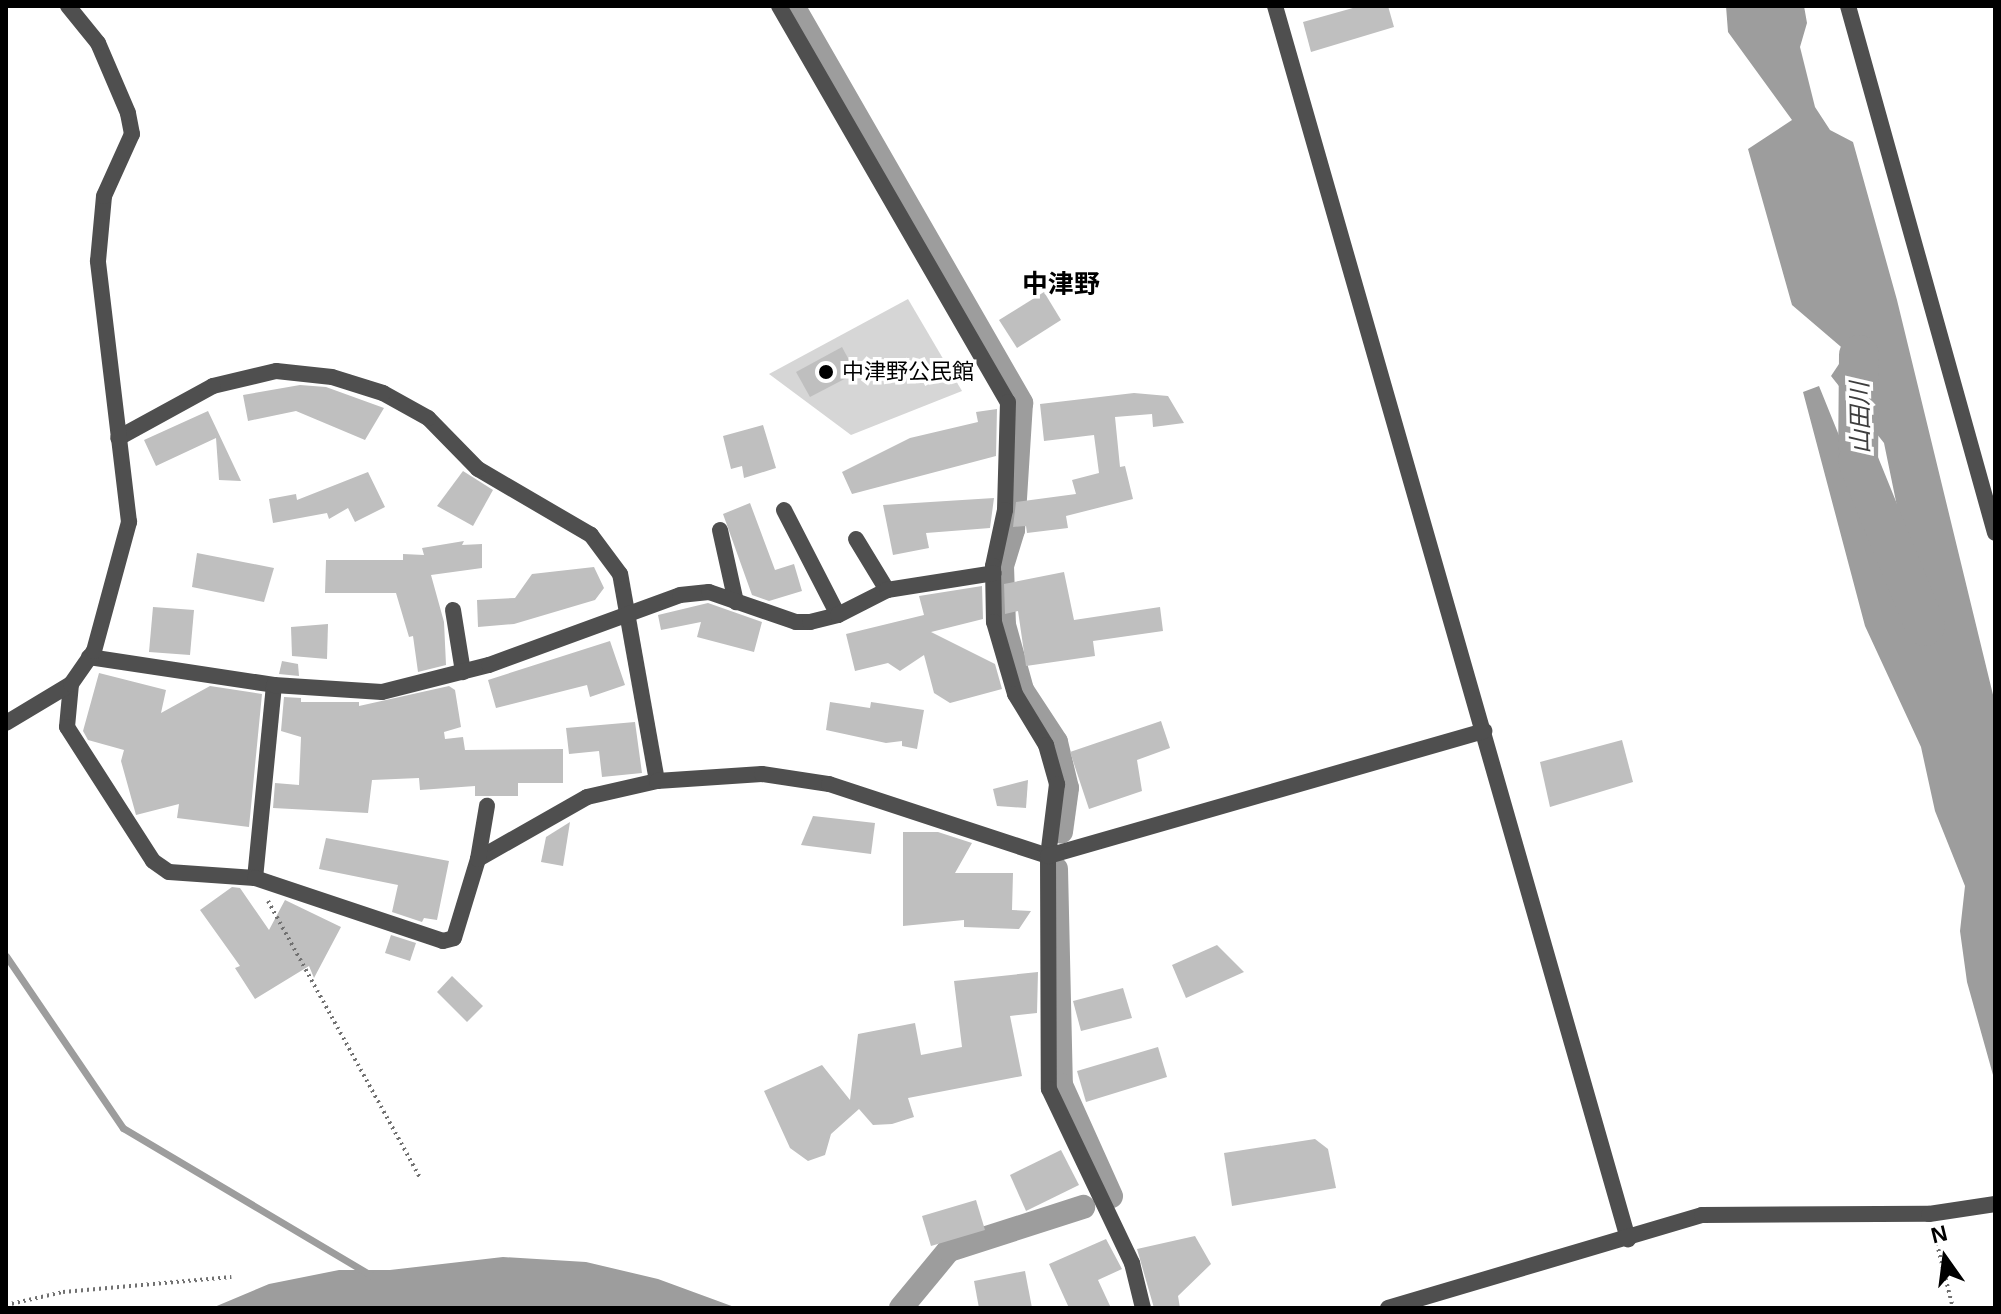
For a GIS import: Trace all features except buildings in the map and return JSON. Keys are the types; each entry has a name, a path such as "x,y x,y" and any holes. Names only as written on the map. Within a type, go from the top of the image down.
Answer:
{"street":[{"path":"6,723 71,684 89,657 129,522 98,261 104,196 132,134 128,113 98,43 68,6"},
{"path":"779,6 1008,402 1005,510 994,573 996,643 1015,694 1053,764 1057,784 1048,856 1049,1089 1132,1263 1143,1308"},
{"path":"1275,6 1628,1239"},
{"path":"1848,6 1995,531"},
{"path":"118,438 213,386 276,371 332,377 383,393 428,418 478,469 591,535 620,574 657,781"},
{"path":"784,510 838,615"},
{"path":"720,530 736,602"},
{"path":"856,539 887,590"},
{"path":"89,657 274,685 382,692 463,672 680,595 709,592 796,622 838,615 887,590 994,573"},
{"path":"453,610 463,672"},
{"path":"71,684 67,727 153,861 169,872 255,878 443,941 454,938 478,859 487,806"},
{"path":"255,878 274,685"},
{"path":"478,859 587,797 657,781 762,774 829,784 1048,856 1484,731"},
{"path":"1388,1308 1702,1215 1929,1214 1989,1205"}],"path":[{"path":"255,878 420,1178"},
{"path":"1929,1214 1953,1308"},
{"path":"6,1305 63,1292 231,1277"}],"shaded area":[{"path":"1726,6 1804,6 1807,23 1800,47 1815,107 1830,130 1853,142 1897,300 1995,703 1995,1082 1967,982 1960,931 1965,886 1935,811 1921,747 1865,626 1803,392 1819,386 1891,564 1904,576 1900,521 1884,443 1831,376 1847,352 1792,305 1748,149 1792,120 1728,32"},
{"path":"908,299 962,391 851,435 769,374"},
{"path":"503,1257 586,1262 658,1279 737,1308 212,1308 269,1284 339,1270 390,1270"}],"waterway":[{"path":"793,6 1021,403 1013,530 1002,566 1004,625 1022,690 1056,742 1067,788 1061,832"},
{"name":"山田川","path":"1859,355 1858,461 1925,626"},
{"path":"1056,869 1061,1085 1111,1196"},
{"path":"6,956 123,1128 372,1276"},
{"path":"901,1308 949,1250 1083,1207"}],"place":[{"name":"中津野公民館","path":"826,372"}],"district":[{"name":"中津野","path":"1061,285"}]}
